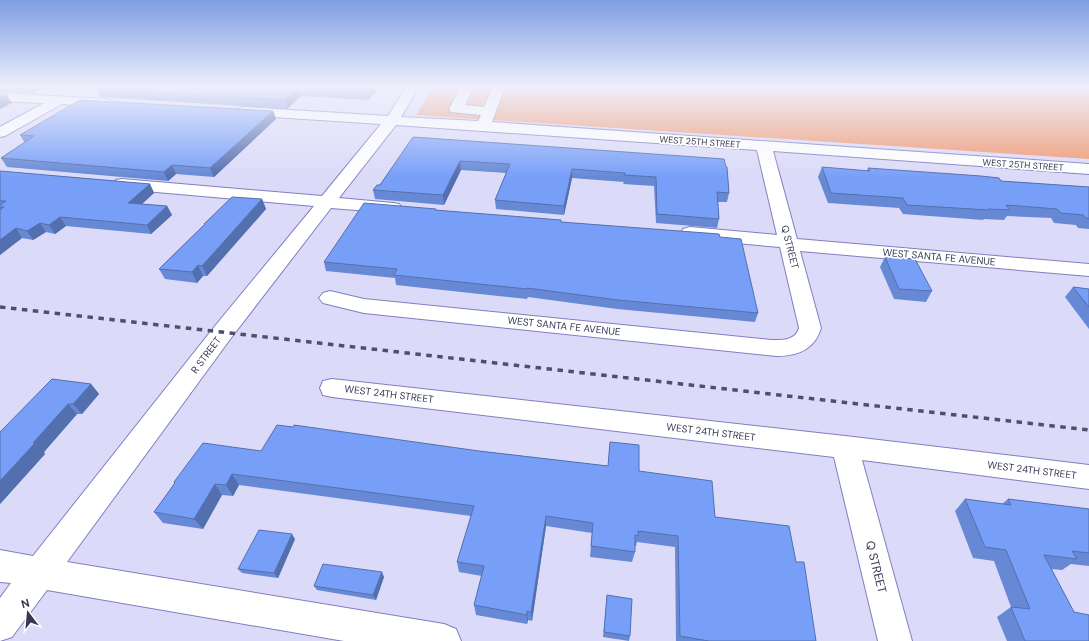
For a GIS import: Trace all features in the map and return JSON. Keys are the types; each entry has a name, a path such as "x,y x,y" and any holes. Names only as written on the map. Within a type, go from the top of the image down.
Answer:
{"street":[{"path":"0,133 29,117"},
{"name":"WEST 25TH STREET","path":"343,117 1089,169"},
{"name":"R STREET","path":"0,625 223,332 394,117"},
{"path":"484,126 488,117"},
{"name":"Q STREET","path":"764,146 810,328 807,337 799,344"},
{"path":"104,183 406,209"},
{"name":"WEST SANTA FE AVENUE","path":"676,232 1089,270"},
{"name":"WEST SANTA FE AVENUE","path":"330,298 364,306 771,348 786,348 799,344"},
{"name":"WEST 24TH STREET","path":"332,388 845,447 1089,477"},
{"name":"Q STREET","path":"845,447 895,641"},
{"path":"0,566 444,641"}],"shaded area":[{"path":"445,117 1089,117 1089,159"}],"building":[{"path":"51,117 266,117 210,168 172,165 164,172 1,158 34,136 20,135"},
{"path":"413,137 724,159 727,167 729,193 717,192 719,219 657,214 656,177 572,169 564,206 495,200 510,164 460,161 443,195 373,190 377,185 380,185"},
{"path":"822,167 870,171 868,168 981,176 999,178 1001,181 1089,187 1089,219 1083,215 1061,213 1057,209 1006,205 1010,210 988,209 989,210 907,205 903,198 831,193"},
{"path":"0,171 150,184 128,203 167,206 147,225 60,217 49,225 40,223 27,231 16,228 0,240 0,210 4,207 0,207 0,205 6,201 0,201"},
{"path":"232,197 262,199 202,266 198,265 192,272 159,269 204,224"},
{"path":"364,203 561,220 561,222 719,234 720,237 741,239 758,313 618,300 527,288 394,275 397,269 324,262"},
{"path":"885,257 915,259 932,291 899,289"},
{"path":"1073,287 1089,289 1089,307"},
{"path":"52,379 91,384 73,404 68,404 0,481 0,432"},
{"path":"277,425 293,427 294,425 479,451 608,466 610,442 639,445 639,471 712,481 715,517 789,526 796,562 804,562 816,641 709,641 680,636 678,536 638,531 638,536 635,535 635,552 591,546 593,523 546,516 531,612 527,611 527,615 474,605 484,566 457,562 474,506 232,474 226,485 215,484 194,519 154,512 203,443 261,451"},
{"path":"965,499 1011,505 1008,499 1089,509 1089,553 1072,551 1077,559 1044,555 1074,612 1089,615 1089,641 1025,641 1011,607 1030,609 1006,550 985,547"},
{"path":"259,530 292,534 274,573 238,569"},
{"path":"323,564 382,572 373,595 314,586"},
{"path":"607,595 632,599 630,636 604,632"}],"railway":[{"path":"0,307 1089,430"}]}
